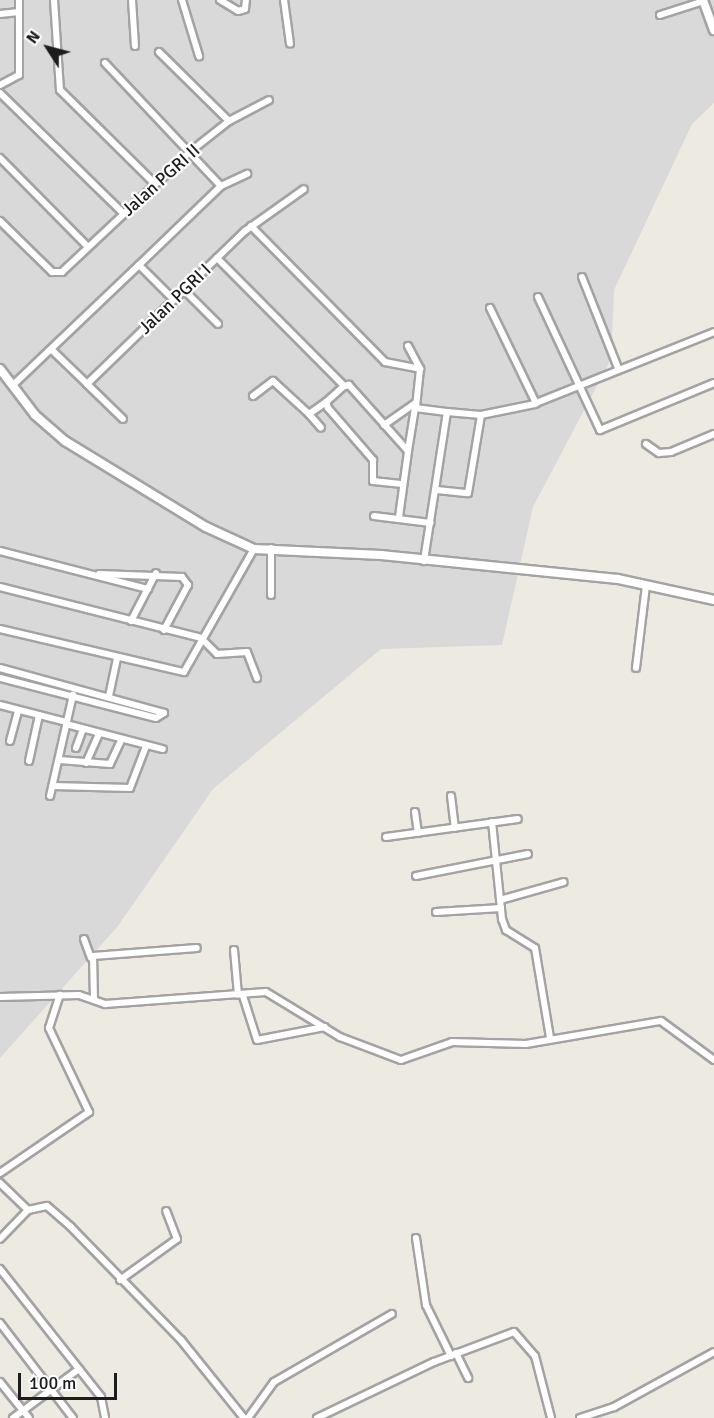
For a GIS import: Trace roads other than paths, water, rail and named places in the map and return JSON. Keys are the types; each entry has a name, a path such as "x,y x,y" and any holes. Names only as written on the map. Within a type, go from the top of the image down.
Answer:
{"street":[{"path":"0,85 19,75 19,0"},
{"path":"54,0 60,90 155,184"},
{"path":"132,0 135,46"},
{"path":"182,0 199,56"},
{"path":"220,0 238,11 245,9 246,0"},
{"path":"284,0 290,44"},
{"path":"660,15 703,1 714,30"},
{"path":"0,14 19,12"},
{"path":"159,52 229,121"},
{"path":"105,63 191,151 221,186"},
{"path":"0,93 123,213"},
{"name":"Jalan PGRI II","path":"0,221 52,272 62,272 87,246 191,151 229,121 270,100"},
{"path":"0,158 87,246"},
{"path":"13,385 53,351 221,186 247,174"},
{"name":"Jalan PGRI I","path":"87,384 251,226 304,189"},
{"path":"251,226 385,362 420,369"},
{"path":"217,258 344,386"},
{"path":"139,265 174,300"},
{"path":"582,277 618,368"},
{"path":"184,290 218,324"},
{"path":"538,297 577,389 600,430 714,383"},
{"path":"490,308 536,403"},
{"path":"384,425 416,405 447,412 481,415 536,403 577,389 618,368 714,332"},
{"path":"399,517 420,369 408,346"},
{"path":"53,351 123,419"},
{"path":"0,369 65,441 206,527 254,549 271,548 424,561 646,585 714,600"},
{"path":"253,396 273,381 321,428"},
{"path":"309,414 344,386 349,385 408,452"},
{"path":"326,402 373,460 373,481 403,484"},
{"path":"424,561 432,523 447,412"},
{"path":"437,490 468,493 481,415"},
{"path":"646,444 659,453 671,452 714,434"},
{"path":"374,516 399,517 432,523"},
{"path":"271,548 267,574 272,595"},
{"path":"0,630 117,659 184,672 254,549"},
{"path":"0,551 148,589"},
{"path":"92,574 156,573 182,577 188,585 164,630"},
{"path":"131,621 156,573"},
{"path":"636,668 642,649 646,585"},
{"path":"0,587 202,638"},
{"path":"202,638 208,651 217,654 246,652 257,678"},
{"path":"109,696 117,659"},
{"path":"0,668 109,696 164,715 156,718 0,678"},
{"path":"50,796 75,688"},
{"path":"0,705 121,740 163,749"},
{"path":"10,741 18,711"},
{"path":"29,761 39,715"},
{"path":"76,748 82,729"},
{"path":"86,763 99,734"},
{"path":"60,760 112,763 121,740"},
{"path":"53,786 130,788 146,746"},
{"path":"451,796 455,828"},
{"path":"415,812 418,833"},
{"path":"386,837 518,819"},
{"path":"492,822 501,908 506,930 535,948 550,1038"},
{"path":"416,876 497,864 528,854"},
{"path":"500,900 564,882"},
{"path":"436,912 501,908"},
{"path":"84,939 91,958 94,999"},
{"path":"91,958 197,948"},
{"path":"234,950 241,996 257,1040 325,1027"},
{"path":"0,997 60,995 94,999 105,1004 241,996 266,992 325,1027 401,1060 452,1042 505,1046 660,1021 714,1060"},
{"path":"0,1173 88,1112 49,1028 60,995"},
{"path":"0,1183 28,1210"},
{"path":"0,1239 28,1210 42,1205 53,1210 181,1340 246,1418 274,1382 392,1314"},
{"path":"120,1280 177,1239 166,1211"},
{"path":"416,1238 426,1305 468,1378"},
{"path":"0,1269 101,1397 105,1418"},
{"path":"0,1323 73,1418"},
{"path":"317,1418 454,1355 508,1333 521,1334 538,1363 551,1418"},
{"path":"580,1418 614,1407 714,1352"},
{"path":"13,1418 79,1369"},
{"path":"1,1385 29,1418"}]}
